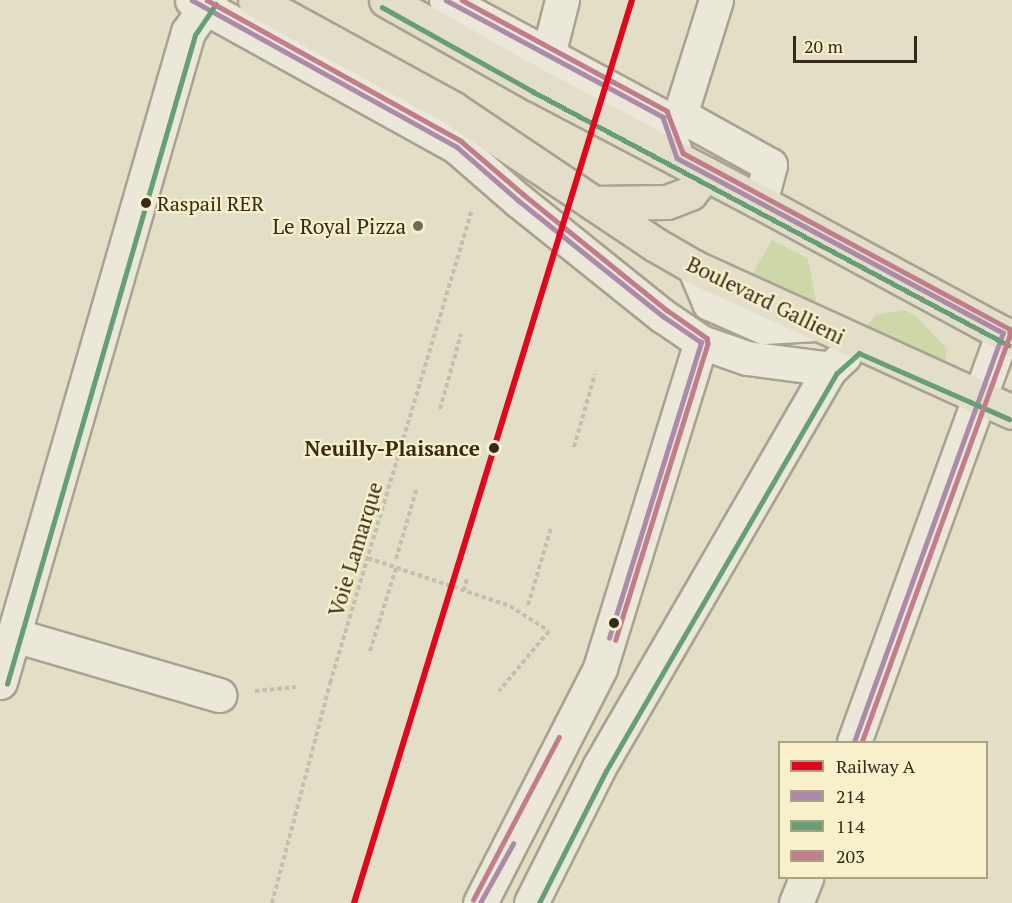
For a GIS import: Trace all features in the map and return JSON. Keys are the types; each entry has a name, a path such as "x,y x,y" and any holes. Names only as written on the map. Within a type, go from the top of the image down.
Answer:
{"main road":[{"name":"Boulevard Gallieni","path":"255,0 452,108 592,203 694,267 858,344 1012,412"},
{"path":"386,0 535,84 1007,335"},
{"path":"592,203 667,202 690,193 706,174"}],"street":[{"path":"446,0 663,117 677,158"},
{"path":"548,55 562,0"},
{"path":"716,0 680,115 770,165 760,202"},
{"path":"0,682 188,32 202,3 457,147 518,200 663,316 701,342 747,358 830,369"},
{"path":"452,108 497,161 518,200"},
{"path":"854,741 978,398 1007,335"},
{"path":"480,903 600,668 701,342"},
{"path":"531,903 599,768 830,369 858,344"},
{"path":"978,398 1012,429"},
{"path":"14,635 219,695"},
{"path":"796,903 806,879"}],"path":[{"name":"Voie Lamarque","path":"272,903 330,683 479,185 486,172"},
{"path":"440,409 461,334"},
{"path":"574,447 595,374"},
{"path":"396,559 417,487"},
{"path":"528,605 551,528"},
{"path":"368,558 510,606 549,632 499,692"},
{"path":"370,651 396,567"},
{"path":"464,591 467,578"}],"green space":[{"path":"772,240 808,259 817,306 753,273"},
{"path":"903,310 915,315 947,349 945,361 864,329 876,315"}],"rail line":[{"name":"A","path":"354,903 632,0"}],"transit line":[{"name":"214","path":"192,0 457,147 518,200 663,316 701,342"},
{"name":"203","path":"207,0 461,141 667,310 707,338 708,344 616,640"},
{"name":"214","path":"446,0 663,117 677,158"},
{"name":"203","path":"462,0 667,111 683,153 1010,329 1010,336 862,741"},
{"name":"114","path":"7,684 195,35 216,4"},
{"name":"114","path":"382,7 532,91 1008,345"},
{"name":"214","path":"677,158 1003,333"},
{"name":"214","path":"854,741 1003,333"},
{"name":"214","path":"609,638 701,342"},
{"name":"114","path":"539,903 606,771 836,374 859,353 1009,419"},
{"name":"203","path":"473,900 559,737"},
{"name":"214","path":"480,903 513,844"}],"place":[{"name":"Raspail RER","path":"146,203"},
{"name":"Le Royal Pizza","path":"418,226"},
{"name":"Neuilly-Plaisance","path":"494,448"}]}
